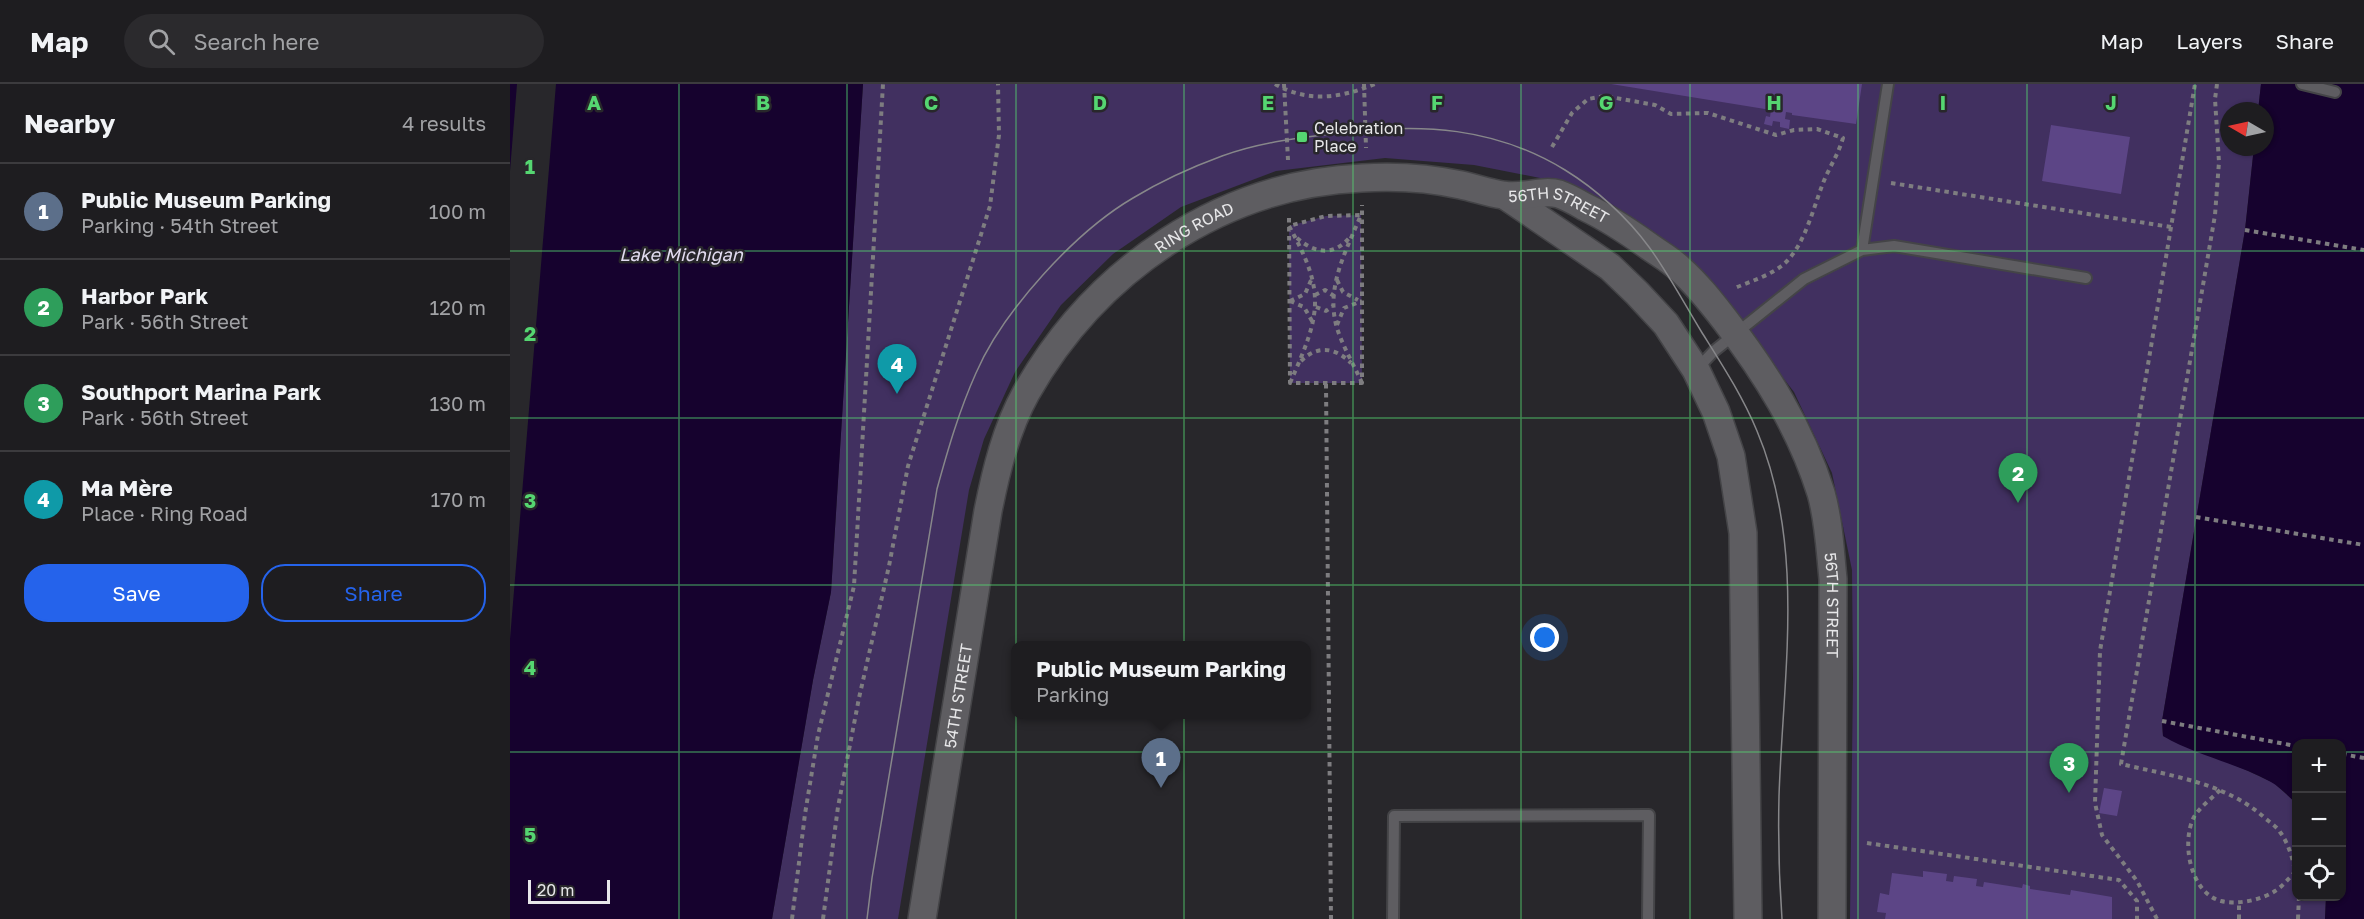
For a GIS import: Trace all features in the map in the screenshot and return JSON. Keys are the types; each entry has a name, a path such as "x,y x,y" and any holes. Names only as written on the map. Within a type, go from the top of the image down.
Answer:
{"street":[{"name":"RING ROAD","path":"996,471 1026,394 1076,321 1106,289 1143,257 1183,231 1247,202 1289,188 1330,180 1364,177 1407,178 1457,184 1506,196"},
{"name":"56TH STREET","path":"1506,196 1556,193 1614,221 1678,267 1705,295 1766,376 1803,445 1822,496 1833,579 1832,919"},
{"name":"56TH STREET","path":"1506,196 1610,267 1666,324 1696,370 1716,412 1731,456 1743,533 1748,919"},
{"name":"54TH STREET","path":"922,919 996,471"}],"lane":[{"path":"1862,250 1888,84"},
{"path":"2302,84 2335,92"},
{"path":"1696,370 1735,333 1804,279 1862,250 1894,246 2086,278"},
{"path":"1393,919 1394,816 1649,815 1648,919"}],"path":[{"path":"792,919 805,814 818,735 854,585 883,84"},
{"path":"823,919 838,807 908,466 990,206 999,135 998,84"},
{"path":"1275,84 1324,98 1340,96 1375,84"},
{"path":"2157,919 2137,881 2103,835 2095,803 2100,651 2195,84"},
{"path":"2217,84 2215,99 2219,162 2215,215 2121,764 2233,795 2280,831 2292,859"},
{"path":"1284,86 1288,160"},
{"path":"1364,86 1366,148"},
{"path":"1552,147 1572,113 1588,99 1605,96 1655,105 1671,114 1708,113 1776,135 1794,130 1817,129 1843,138 1837,158 1827,173 1800,241 1785,262 1773,271 1732,290"},
{"path":"1872,180 2171,227"},
{"path":"1362,204 1362,383"},
{"path":"1289,226 1326,216 1361,215"},
{"path":"1361,215 1336,275 1334,304 1337,327 1362,383"},
{"path":"1289,217 1290,383"},
{"path":"1289,226 1306,256 1312,274 1315,296 1313,324 1290,383"},
{"path":"2245,230 2364,250"},
{"path":"1294,236 1312,249 1328,251 1340,248 1355,231"},
{"path":"1290,301 1307,292 1312,274"},
{"path":"1336,275 1343,292 1352,299 1362,301"},
{"path":"1315,296 1325,290 1335,297"},
{"path":"1290,301 1306,309 1313,324"},
{"path":"1337,327 1344,308 1362,301"},
{"path":"1315,306 1319,310 1326,311 1334,304"},
{"path":"1298,365 1310,353 1324,349 1340,353 1354,365"},
{"path":"1290,383 1362,383"},
{"path":"1326,384 1331,919"},
{"path":"2196,517 2364,545"},
{"path":"2163,721 2292,745"},
{"path":"2346,755 2364,758"},
{"path":"2220,790 2195,816 2187,849 2190,867 2205,890 2219,901 2239,902 2258,899 2276,891 2292,877"},
{"path":"1867,843 2119,880 2137,901 2137,919"},
{"path":"2298,919 2299,901"},
{"path":"2238,919 2239,902"}],"shaded area":[{"path":"863,84 2261,84 2259,102 2220,102 2220,156 2253,156 2245,230 2162,721 2163,736 2274,783 2292,799 2292,901 2326,901 2325,919 1850,919 1852,570 1832,473 1794,392 1709,282 1545,179 1474,165 1385,158 1276,171 1181,207 1113,254 1061,305 1015,372 984,439 969,490 898,919 772,919 813,680 831,592"},
{"path":"1361,215 1362,383 1290,383 1289,226 1326,216"}],"water":[{"name":"Lake Michigan","path":"510,84 863,84 831,592 813,680 772,919 510,919"},
{"path":"2261,84 2364,84 2364,919 2325,919 2326,901 2346,901 2346,739 2292,739 2292,799 2278,786 2258,775 2189,749 2163,736 2162,721 2245,230 2253,156 2274,156 2274,102 2259,102"}],"pier":[{"path":"517,84 556,84 510,639 510,171"}],"building":[{"path":"1611,84 1862,84 1856,124 1792,115 1786,112 1785,119 1790,120 1789,129 1780,127 1780,122 1773,121 1772,126 1764,124 1766,116 1770,117 1771,110"},
{"path":"2051,125 2130,137 2121,194 2042,181"},
{"path":"2104,788 2122,791 2117,816 2099,813"},
{"path":"1923,871 1947,874 1946,881 1953,882 1954,876 1977,879 1976,886 1983,887 1984,882 2022,888 2023,884 2030,886 2030,889 2070,895 2071,890 2112,897 2112,919 1885,919 1886,913 1877,912 1880,893 1889,895 1892,873 1923,877"}],"tram line":[{"path":"867,919 937,489 954,430 970,387 988,349 1004,324 1043,275 1088,231 1133,198 1166,180 1222,156 1267,144 1297,138 1401,129 1457,132 1512,145 1565,170 1599,195 1621,214 1656,257 1745,405 1757,431 1772,475 1782,520 1787,566 1787,658 1779,811 1782,919"}],"place":[{"name":"Celebration Place","path":"1302,137"},
{"name":"Ma Mère","path":"897,394"},
{"name":"Harbor Park","path":"2018,503"},
{"name":"Public Museum Parking","path":"1161,788"},
{"name":"Southport Marina Park","path":"2069,793"}]}
